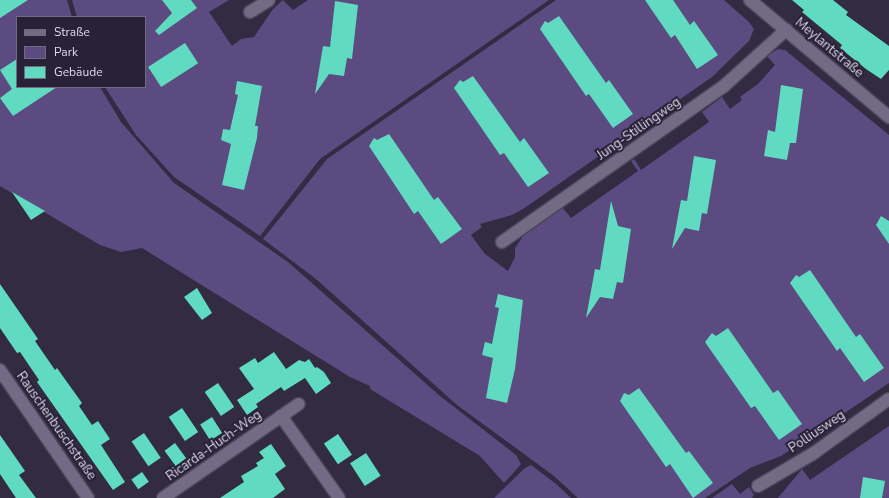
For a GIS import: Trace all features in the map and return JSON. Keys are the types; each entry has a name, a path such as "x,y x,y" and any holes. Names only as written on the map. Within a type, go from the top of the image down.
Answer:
{"street":[{"path":"250,12 269,0"},
{"name":"Meylantstraße","path":"750,0 889,117"},
{"name":"Jung-Stillingweg","path":"502,242 724,86 786,30"},
{"name":"Rauschenbuschstraße","path":"0,370 88,498"},
{"name":"Polliusweg","path":"758,486 814,453 889,399"},
{"name":"Ricarda-Huch-Weg","path":"163,498 299,404"},
{"name":"Ricarda-Huch-Weg","path":"281,416 339,498"}],"green space":[{"path":"0,0 67,0 72,16 16,16 16,88 101,88 121,122 174,183 288,262 440,396 516,455 521,464 504,483 480,456 370,389 370,386 350,377 142,248 121,252 100,245 0,186"},
{"path":"72,0 229,0 209,12 232,46 241,39 254,37 273,9 283,0 293,10 308,0 549,0 320,159 260,236 174,177 136,135 106,88 146,88 146,16 77,16"},
{"path":"556,0 724,0 749,22 754,29 749,41 712,77 523,209 512,215 480,224 482,227 471,235 485,254 508,271 515,257 515,248 523,236 563,208 571,218 638,171 631,161 634,159 641,170 709,122 702,112 722,97 730,109 742,100 740,97 758,84 775,65 767,56 778,49 785,50 889,135 889,383 781,456 750,468 705,498 578,498 554,476 457,405 316,279 263,239 327,159"},
{"path":"889,426 889,498 778,498 802,469 810,480"},
{"path":"531,465 556,484 571,498 494,498 525,468"},
{"path":"732,484 740,494 749,487 754,495 752,498 712,498"}],"building":[{"path":"0,0 28,0 0,18"},
{"path":"162,0 191,0 197,8 159,35 155,31 172,13"},
{"path":"645,0 673,0 690,25 694,21 718,55 697,69 675,35 671,38"},
{"path":"792,0 833,0 848,12 846,15 889,46 889,70 881,79 866,69 840,48 842,45 802,12 804,10"},
{"path":"335,1 358,5 352,59 347,58 344,76 329,74 315,94 323,46 330,47"},
{"path":"559,16 606,83 609,80 633,114 613,128 589,94 586,96 540,29 545,21 548,23"},
{"path":"185,43 198,63 161,87 148,67"},
{"path":"16,60 16,88 55,88 13,116 0,98 12,89 0,70"},
{"path":"473,76 520,142 524,138 549,173 528,187 504,153 500,155 454,88 460,80 463,82"},
{"path":"237,81 262,86 255,126 258,126 257,138 244,190 222,185 231,144 221,140 223,129 230,130 238,95 235,94"},
{"path":"781,85 803,89 796,143 790,143 787,160 764,156 768,130 775,132"},
{"path":"389,134 434,200 438,197 462,229 441,244 418,211 414,214 369,146 374,138 377,140"},
{"path":"694,156 716,160 707,214 702,213 699,231 685,228 672,249 681,200 687,201"},
{"path":"12,192 45,211 31,220"},
{"path":"611,201 618,226 631,229 623,283 617,282 613,299 600,297 586,318 595,269 600,270"},
{"path":"881,216 889,221 889,244 876,225"},
{"path":"810,270 856,337 860,334 884,368 864,382 840,348 837,351 790,283 796,275 799,277"},
{"path":"0,284 38,339 35,341 55,370 57,368 82,403 79,406 92,425 98,421 110,439 101,445 125,482 113,490 37,382 39,380 20,352 17,353 0,328"},
{"path":"197,288 212,313 202,320 184,297"},
{"path":"498,294 523,300 515,369 507,403 486,398 493,358 482,355 485,342 492,344 499,308 495,307"},
{"path":"728,328 773,393 778,390 802,424 779,440 755,406 751,408 705,342 712,333 716,336"},
{"path":"274,352 286,369 299,360 305,362 309,359 315,368 317,367 324,372 331,383 316,394 305,378 284,391 281,387 256,404 258,407 247,415 237,400 254,389 239,368 255,358 258,363"},
{"path":"218,383 234,407 221,416 205,392"},
{"path":"639,388 686,453 689,451 713,483 693,498 670,464 666,467 620,401 624,393 629,395"},
{"path":"182,408 198,432 185,441 169,417"},
{"path":"212,417 222,433 210,441 200,424"},
{"path":"144,433 161,458 148,466 132,441"},
{"path":"338,434 352,455 338,464 324,444"},
{"path":"0,435 25,471 19,475 36,498 16,498 0,474"},
{"path":"175,443 186,458 176,466 164,451"},
{"path":"271,444 286,466 275,474 285,489 273,498 220,498 244,482 241,476 258,466 256,463 264,458 259,452"},
{"path":"366,453 381,476 365,486 350,463"},
{"path":"142,472 149,482 138,489 131,479"},
{"path":"863,477 885,481 882,498 860,498"}]}
